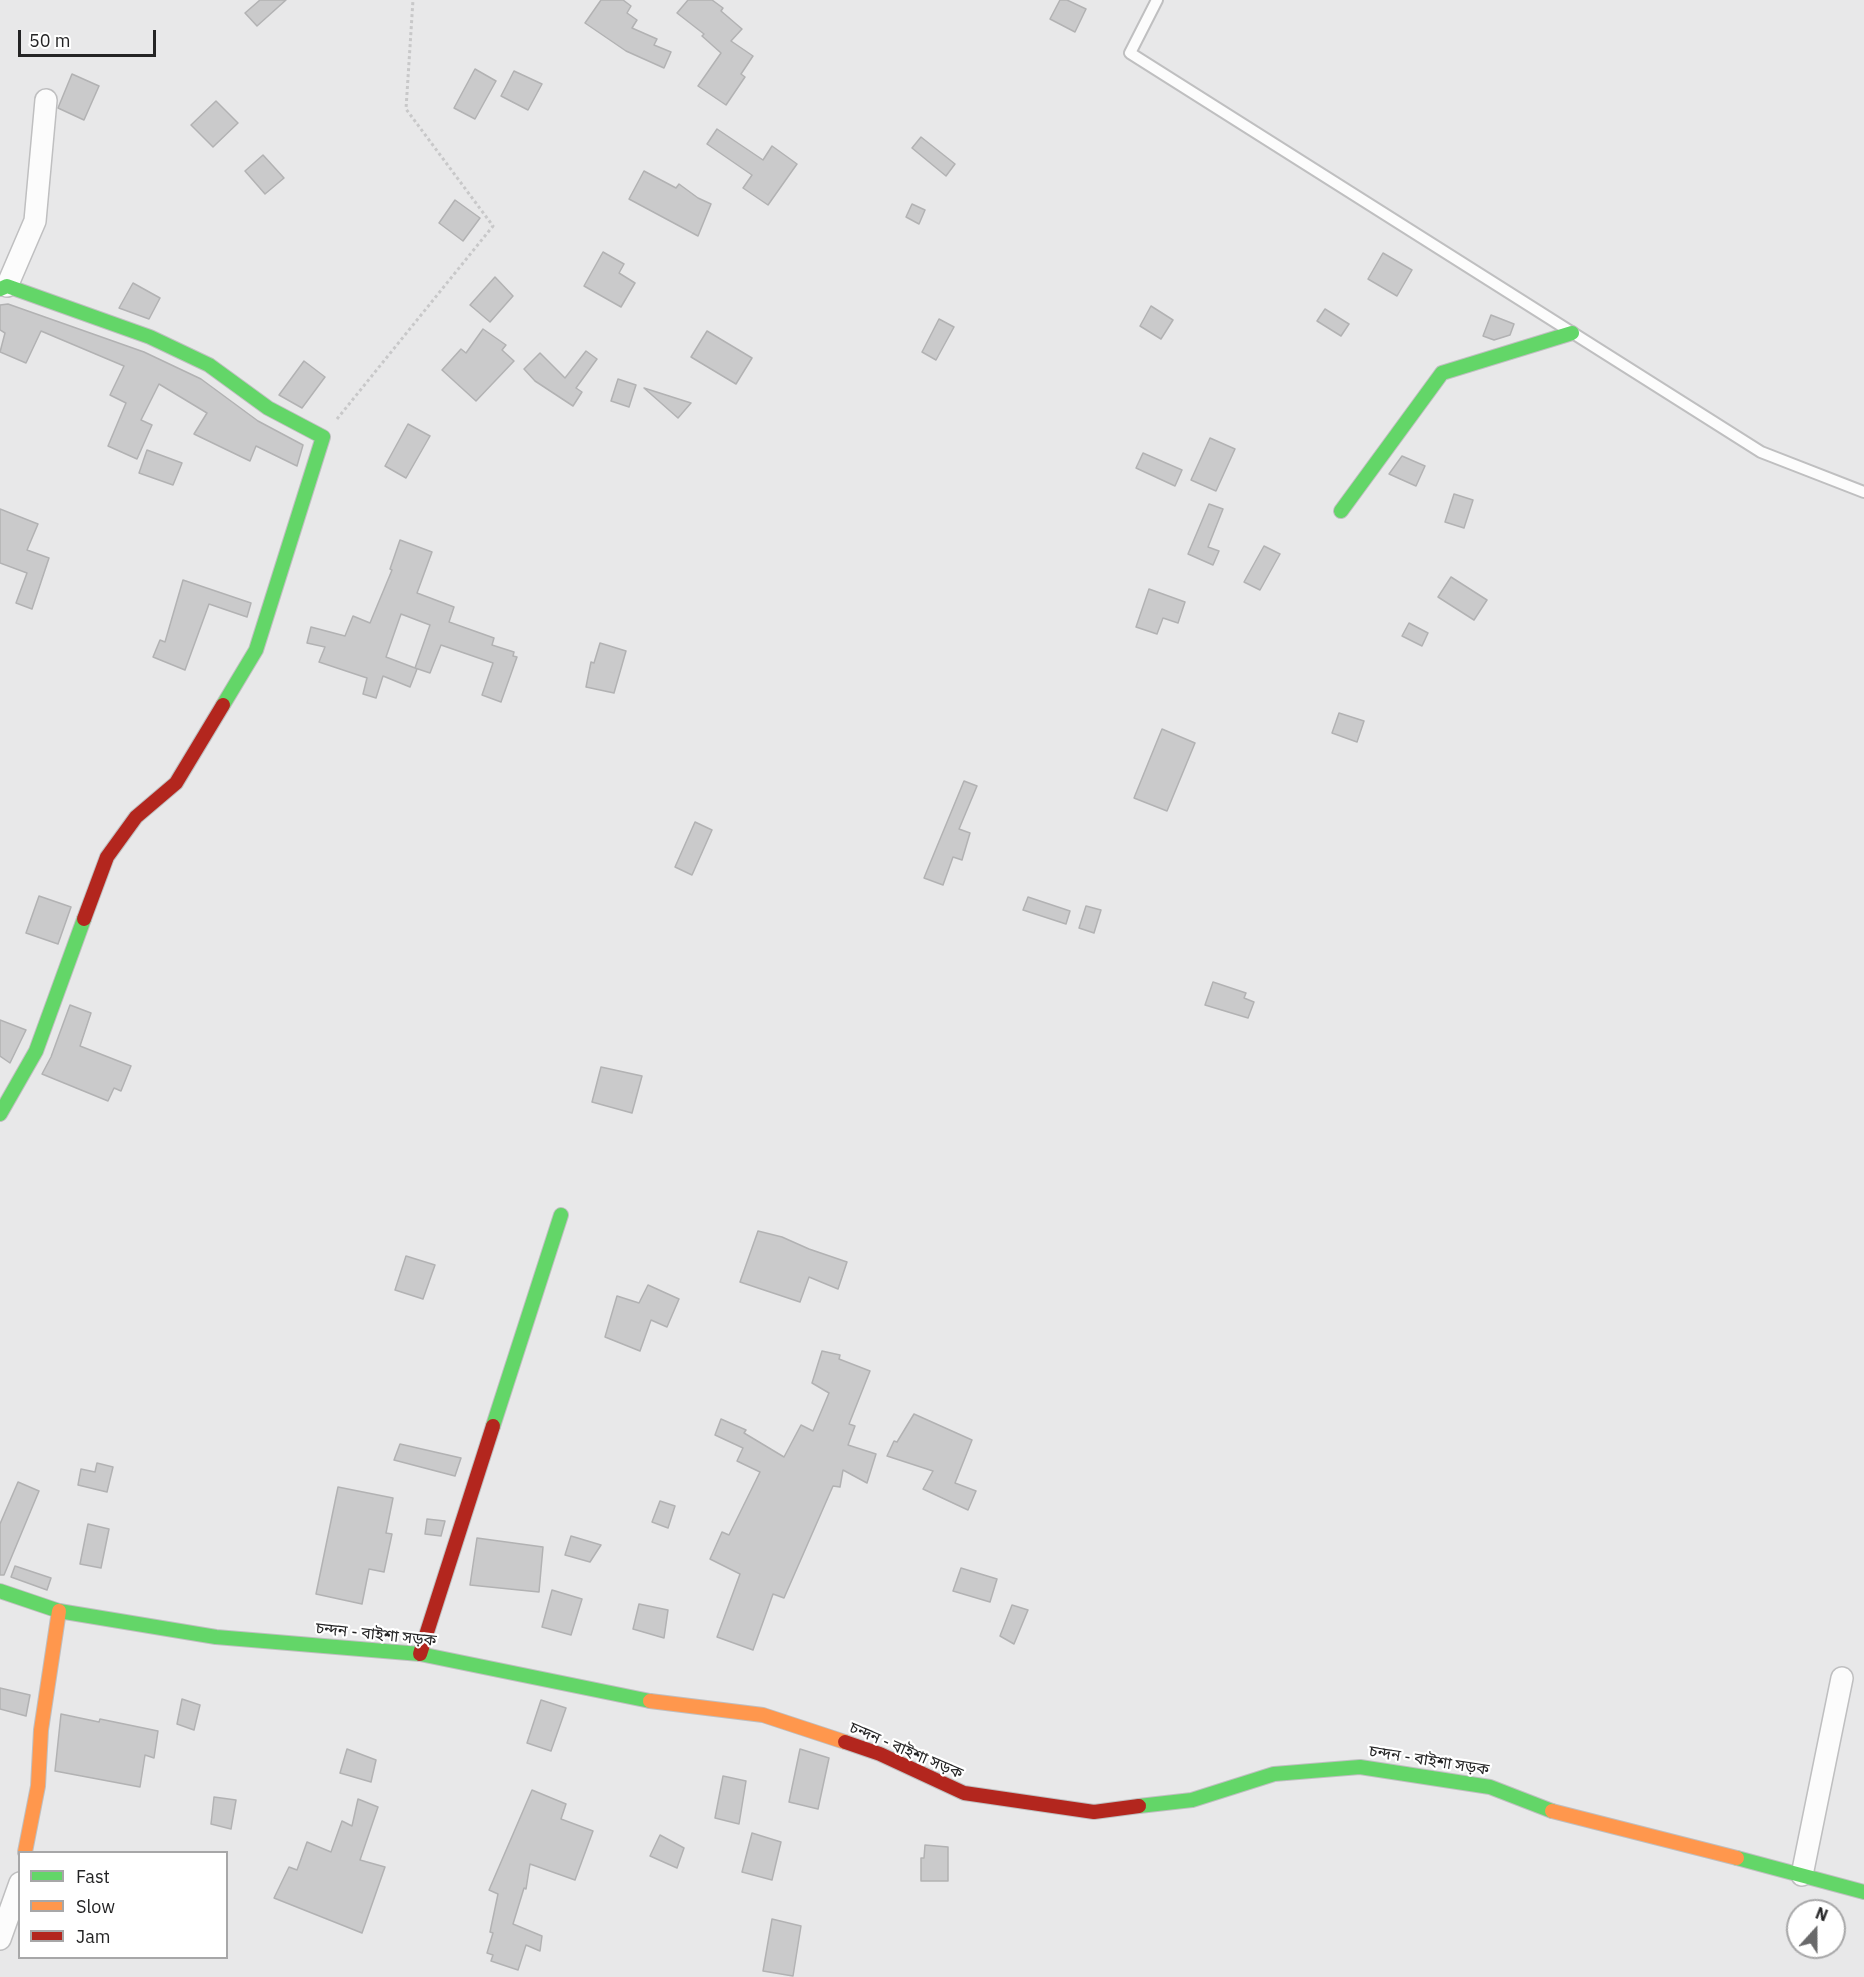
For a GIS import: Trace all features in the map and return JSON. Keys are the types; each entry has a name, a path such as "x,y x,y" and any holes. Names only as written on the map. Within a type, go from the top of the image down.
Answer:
{"street":[{"path":"0,1114 36,1051 107,857 136,818 176,783 256,650 323,437 268,408 209,365 150,337 4,288 35,221 46,100"},
{"path":"1341,511 1442,373 1572,333"},
{"path":"420,1654 561,1215"},
{"name":"চন্দন - বাইশা সড়ক","path":"0,1591 59,1611 216,1637 420,1654 665,1704 763,1715 880,1754 964,1793 1094,1812 1192,1800 1274,1774 1360,1767 1490,1787 1564,1816 1864,1892"},
{"path":"25,1851 38,1786 41,1730 59,1611"},
{"path":"1802,1875 1842,1678"},
{"path":"0,1939 18,1889"}],"lane":[{"path":"1157,0 1130,53 1761,452 1864,492"}],"path":[{"path":"323,437 493,226 406,109 413,0"}],"building":[{"path":"260,0 286,0 257,26 245,13"},
{"path":"601,0 623,0 631,6 627,13 637,20 632,28 657,39 654,45 671,52 664,68 626,51 585,23"},
{"path":"688,0 712,0 723,8 721,11 742,29 731,41 753,56 741,74 745,77 726,105 698,86 721,53 702,36 704,34 677,13"},
{"path":"1060,0 1067,0 1086,9 1075,32 1050,19"},
{"path":"475,69 496,81 475,119 454,108"},
{"path":"514,71 542,84 528,110 501,96"},
{"path":"72,74 99,86 84,120 58,108"},
{"path":"216,101 238,123 213,147 191,125"},
{"path":"717,129 763,160 772,146 797,164 768,205 743,188 752,175 707,144"},
{"path":"921,137 955,164 946,176 912,148"},
{"path":"263,155 284,178 265,194 245,171"},
{"path":"644,171 676,188 679,184 698,198 711,204 698,236 629,199"},
{"path":"455,200 480,218 463,241 439,223"},
{"path":"912,204 925,210 919,224 906,217"},
{"path":"603,252 624,264 619,273 635,283 621,307 584,286"},
{"path":"1383,253 1412,270 1397,296 1368,279"},
{"path":"495,277 513,296 490,322 470,305"},
{"path":"133,283 160,298 149,319 119,308"},
{"path":"8,304 144,352 201,379 258,421 303,445 297,466 256,446 250,461 194,434 207,413 159,384 141,420 152,425 137,459 108,446 126,403 110,395 124,366 41,331 26,363 0,352 5,333 0,330 0,305"},
{"path":"1151,306 1173,320 1161,339 1140,326"},
{"path":"1325,309 1349,324 1341,336 1317,321"},
{"path":"1491,315 1514,324 1510,335 1494,340 1483,336"},
{"path":"939,319 954,327 936,360 922,352"},
{"path":"483,329 506,345 502,350 514,361 476,401 442,370 461,349 466,353"},
{"path":"707,331 752,358 736,384 691,357"},
{"path":"586,351 597,359 576,388 582,392 573,406 535,381 524,369 540,353 565,378"},
{"path":"304,361 325,377 302,408 279,395"},
{"path":"618,379 636,385 629,407 611,401"},
{"path":"644,388 691,403 678,418"},
{"path":"408,424 430,436 406,478 385,466"},
{"path":"1210,438 1235,449 1216,491 1191,480"},
{"path":"147,450 182,463 173,485 139,473"},
{"path":"1143,453 1182,470 1175,486 1136,468"},
{"path":"1402,456 1425,466 1416,486 1389,474"},
{"path":"1454,494 1473,500 1464,528 1445,522"},
{"path":"1209,504 1223,509 1208,547 1219,551 1213,565 1188,554"},
{"path":"0,509 38,524 27,550 49,558 32,609 16,603 27,573 0,563"},
{"path":"400,540 432,552 417,593 454,607 449,622 494,638 492,645 514,652 513,656 517,657 501,702 482,695 493,663 441,645 430,673 415,668 417,669 410,687 383,676 376,698 363,694 367,678 319,662 325,647 307,643 311,627 345,636 353,616 370,623 392,570 390,569","holes":["401,614 430,625 415,668 386,657"]},
{"path":"1264,546 1280,554 1260,590 1244,582"},
{"path":"1451,577 1487,600 1474,620 1438,597"},
{"path":"183,580 251,603 247,617 209,604 185,670 153,657 160,640 165,642"},
{"path":"1149,589 1185,602 1178,623 1163,618 1157,634 1136,627"},
{"path":"1409,623 1428,633 1422,646 1402,636"},
{"path":"600,643 626,651 614,693 586,687 591,662 594,663"},
{"path":"1339,713 1364,721 1357,742 1332,733"},
{"path":"1162,729 1195,743 1167,811 1134,798"},
{"path":"964,781 977,786 959,829 970,833 962,860 953,857 943,885 924,878"},
{"path":"695,822 712,830 692,875 675,867"},
{"path":"39,896 71,907 58,944 26,933"},
{"path":"1028,897 1070,911 1066,924 1023,910"},
{"path":"1086,906 1101,910 1094,933 1079,928"},
{"path":"1213,982 1246,993 1244,998 1254,1002 1248,1018 1205,1005"},
{"path":"70,1005 91,1013 80,1046 131,1066 121,1091 114,1088 108,1101 42,1074 51,1057"},
{"path":"0,1020 26,1030 10,1063 0,1056"},
{"path":"601,1067 642,1076 632,1113 592,1102"},
{"path":"758,1231 782,1237 847,1262 838,1289 809,1277 800,1302 740,1282"},
{"path":"406,1256 435,1265 423,1299 395,1290"},
{"path":"648,1285 679,1299 667,1327 651,1320 640,1351 605,1337 617,1296 639,1303"},
{"path":"822,1351 840,1355 839,1359 870,1371 849,1424 855,1426 848,1445 876,1454 867,1483 843,1470 840,1487 833,1486 784,1598 773,1594 753,1650 717,1637 740,1574 710,1559 722,1532 729,1535 760,1472 737,1461 743,1448 715,1435 721,1419 746,1430 744,1433 784,1457 801,1425 813,1431 829,1393 812,1383"},
{"path":"914,1414 972,1440 955,1483 976,1491 968,1510 923,1489 933,1471 887,1456 894,1441 897,1442"},
{"path":"400,1444 461,1458 455,1476 394,1460"},
{"path":"97,1463 113,1467 107,1492 78,1485 81,1469 95,1472"},
{"path":"18,1482 39,1491 4,1575 0,1575 0,1524"},
{"path":"338,1487 393,1498 386,1533 392,1534 384,1572 369,1569 362,1604 316,1594"},
{"path":"660,1501 675,1506 668,1528 652,1522"},
{"path":"427,1519 445,1521 441,1536 425,1534"},
{"path":"88,1524 109,1529 101,1568 80,1564"},
{"path":"571,1536 601,1545 590,1562 565,1555"},
{"path":"477,1538 543,1547 539,1592 470,1585"},
{"path":"15,1566 51,1578 47,1590 11,1577"},
{"path":"961,1568 997,1579 990,1602 953,1591"},
{"path":"552,1590 582,1599 571,1635 542,1627"},
{"path":"639,1604 668,1610 664,1638 633,1629"},
{"path":"1012,1605 1028,1610 1014,1644 1000,1636"},
{"path":"0,1688 30,1695 26,1716 0,1709"},
{"path":"182,1699 200,1705 194,1730 177,1724"},
{"path":"541,1700 566,1708 551,1751 527,1743"},
{"path":"61,1714 99,1722 100,1719 158,1731 154,1758 145,1755 140,1787 55,1771"},
{"path":"347,1749 376,1760 371,1782 340,1773"},
{"path":"800,1749 829,1758 818,1809 789,1802"},
{"path":"723,1776 746,1781 739,1824 715,1818"},
{"path":"532,1790 566,1804 561,1819 593,1831 575,1880 530,1864 526,1889 524,1888 513,1924 542,1936 540,1951 526,1945 518,1970 491,1961 493,1955 487,1953 493,1933 490,1932 498,1894 489,1890"},
{"path":"214,1797 236,1800 231,1829 211,1824"},
{"path":"358,1799 378,1807 360,1860 385,1867 362,1933 274,1898 289,1867 297,1870 307,1842 331,1852 342,1821 352,1826"},
{"path":"752,1833 781,1842 772,1880 742,1872"},
{"path":"660,1835 684,1848 677,1868 650,1856"},
{"path":"925,1845 948,1847 948,1881 921,1881 921,1858 924,1858"},
{"path":"772,1919 801,1926 793,1976 763,1971"}],"traffic: fast":[{"path":"0,289 7,286 150,337 209,365 268,408 323,437 256,650 223,705"},
{"path":"1341,511 1442,373 1572,333"},
{"path":"0,1114 36,1051 84,919"},
{"path":"493,1426 561,1215"},
{"path":"0,1591 59,1611 216,1637 420,1654 650,1701"},
{"path":"1139,1806 1192,1800 1274,1774 1360,1767 1490,1787 1552,1811"},
{"path":"1737,1858 1864,1892"}],"traffic: slow":[{"path":"25,1851 38,1786 41,1730 59,1611"},
{"path":"650,1701 763,1715 845,1742"},
{"path":"1552,1811 1737,1858"}],"traffic: jam":[{"path":"84,919 107,857 136,817 176,783 223,705"},
{"path":"420,1654 493,1426"},
{"path":"845,1742 880,1754 964,1793 1094,1812 1139,1806"}]}
